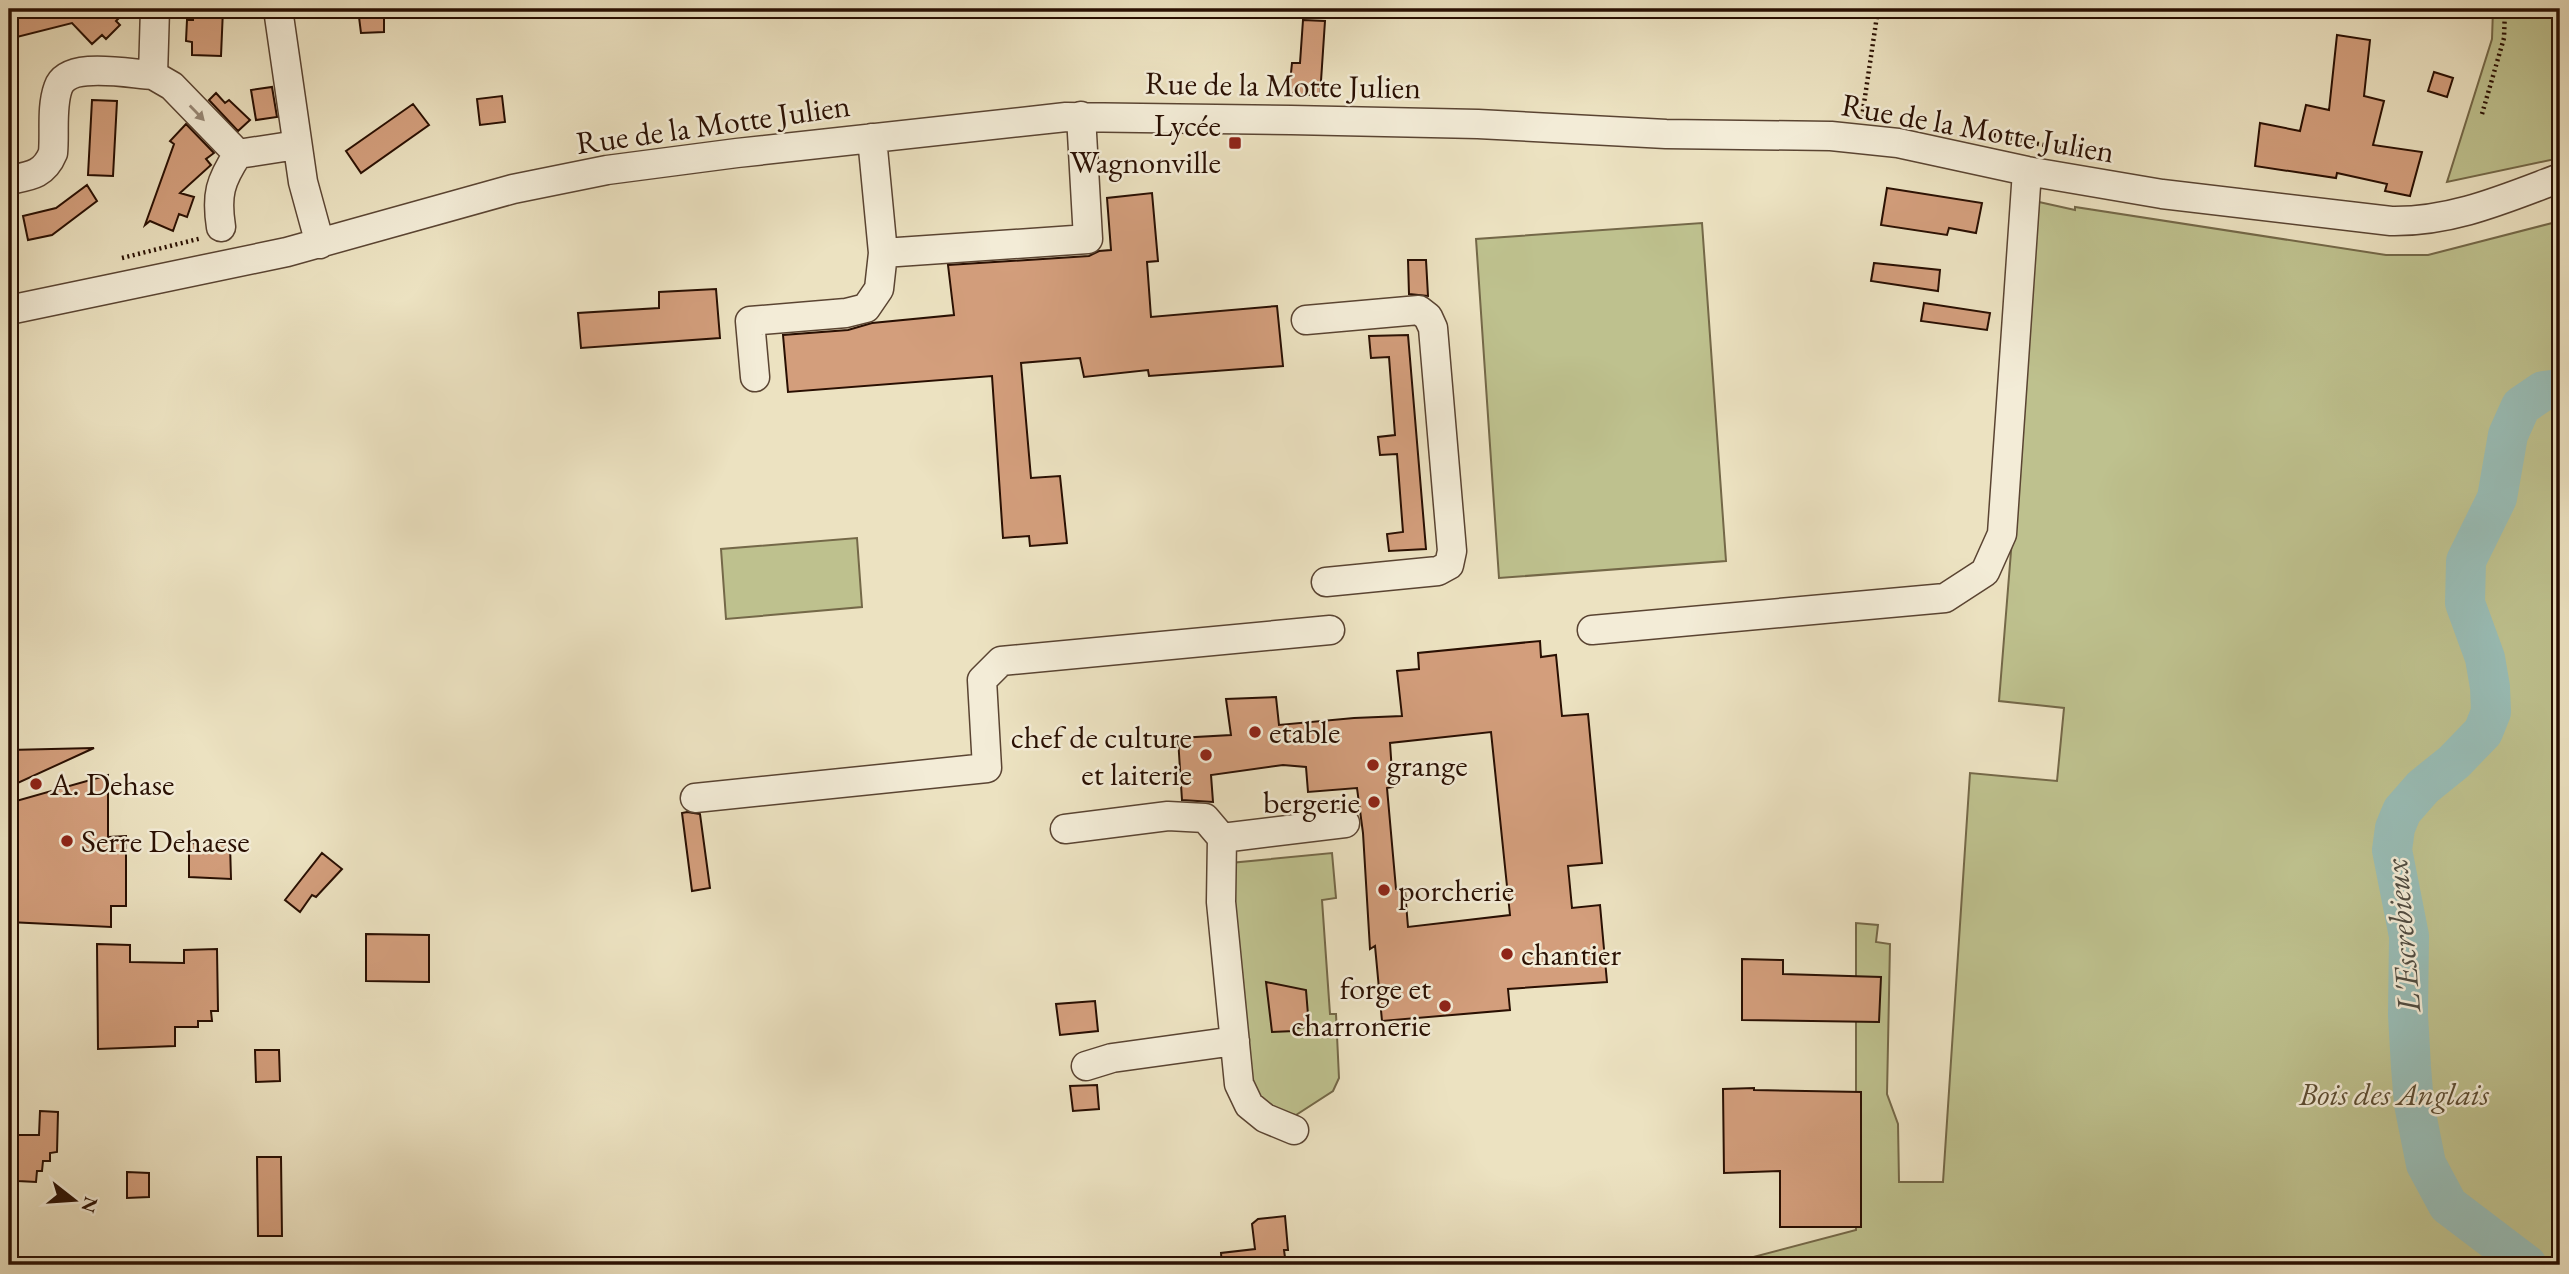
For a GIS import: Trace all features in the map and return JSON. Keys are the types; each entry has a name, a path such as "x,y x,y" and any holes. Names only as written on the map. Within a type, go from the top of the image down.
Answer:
{"street":[{"path":"153,75 155,9"},
{"path":"278,9 306,194 320,244"},
{"path":"9,180 37,174 49,163 54,141 56,96 61,81 66,76 83,71 153,75 172,86 238,155"},
{"path":"883,253 1088,239 1081,116"},
{"name":"Rue de la Motte Julien","path":"9,310 213,269 320,244 503,192 607,170 1081,116 1478,124 1666,134 1802,135 1858,122 1921,148 2027,171 2162,194 2400,221 2429,220 2469,211 2560,178"},
{"path":"755,377 750,321 846,313 866,308 879,289 883,253 872,138"},
{"path":"216,232 219,193 226,172 238,155 298,145"},
{"path":"1592,629 1945,598 1985,572 2002,534 2027,171"},
{"path":"1306,320 1419,310 1428,317 1433,328 1452,551 1449,565 1438,571 1326,582"},
{"path":"695,798 987,768 982,680 1001,661 1330,630"},
{"path":"1065,829 1168,816 1205,818 1222,838 1221,902 1239,1084 1249,1105 1265,1118 1294,1130"},
{"path":"1222,838 1345,822"},
{"path":"1086,1066 1112,1058 1235,1041"}],"path":[{"path":"1858,122 1878,9"},
{"path":"2482,114 2504,38 2505,9"},
{"path":"1858,122 1874,115"},
{"path":"1975,132 2092,155"},
{"path":"120,259 216,232"}],"green space":[{"path":"2493,9 2560,9 2560,158 2447,182 2492,39"},
{"name":"Bois des Anglais","path":"2039,202 2075,210 2075,207 2386,255 2428,255 2560,221 2560,1265 1723,1265 1856,1230 1856,923 1878,925 1876,942 1890,944 1887,1094 1898,1124 1899,1182 1943,1182 1970,773 2057,781 2064,708 1999,701"},
{"path":"1702,223 1726,561 1499,578 1476,239"},
{"path":"857,538 862,607 726,619 721,549"},
{"path":"1332,853 1336,898 1322,900 1330,1014 1336,1014 1339,1078 1333,1091 1296,1115 1282,1113 1251,1097 1230,863"}],"building":[{"path":"52,9 128,9 116,21 120,25 106,39 102,35 92,44 72,23 9,39 9,20"},
{"path":"193,9 223,9 221,56 192,55 192,42 186,41 187,20 193,20"},
{"path":"358,9 384,9 384,32 361,33"},
{"path":"1303,20 1325,21 1320,96 1289,93 1292,63 1300,63"},
{"path":"2337,35 2370,40 2364,96 2384,101 2373,145 2422,152 2410,196 2385,191 2387,184 2337,173 2336,178 2255,166 2260,123 2300,131 2306,105 2329,110"},
{"path":"2434,72 2453,78 2447,97 2428,91"},
{"path":"272,87 277,117 256,120 251,90"},
{"path":"216,93 225,103 229,100 250,120 238,131 209,100"},
{"path":"502,96 505,122 480,125 477,99"},
{"path":"92,100 117,101 113,176 88,175"},
{"path":"413,104 429,125 361,173 346,151"},
{"path":"186,124 214,153 206,159 211,165 180,193 194,197 187,217 179,214 173,231 150,221 145,225 174,144 170,141"},
{"path":"87,185 97,201 52,235 28,240 23,216 56,208"},
{"path":"1887,188 1982,203 1976,233 1949,228 1947,235 1881,225"},
{"path":"1152,193 1158,261 1147,262 1151,317 1277,306 1283,366 1149,376 1148,370 1084,377 1080,358 1021,363 1031,478 1060,476 1067,543 1030,546 1029,536 1003,538 992,376 788,392 783,335 848,330 872,323 954,315 948,265 1089,256 1099,251 1111,250 1107,198"},
{"path":"1408,260 1426,260 1428,296 1409,294"},
{"path":"1874,263 1940,270 1938,291 1871,281"},
{"path":"716,289 720,338 581,348 578,313 659,308 659,292"},
{"path":"1924,303 1990,313 1987,330 1921,321"},
{"path":"1408,335 1426,549 1389,551 1387,534 1403,532 1397,454 1380,455 1378,437 1395,435 1389,357 1371,358 1369,336"},
{"path":"1540,641 1541,657 1556,655 1562,716 1588,714 1602,863 1568,866 1572,908 1600,905 1607,982 1508,989 1510,1010 1382,1021 1375,946 1370,949 1363,833 1357,788 1308,792 1306,767 1283,765 1211,775 1213,802 1182,800 1178,738 1231,735 1226,699 1276,697 1279,725 1402,716 1397,671 1419,669 1418,653","holes":["1491,732 1510,915 1408,927 1405,891 1396,889 1387,788 1393,787 1390,743"]},
{"path":"94,748 9,787 9,750"},
{"name":"Serre Dehaese","path":"108,775 108,837 126,836 126,906 111,906 111,927 9,922 9,803"},
{"path":"682,813 700,814 710,888 692,891"},
{"path":"189,843 230,844 231,879 189,877"},
{"path":"322,853 342,869 316,897 312,895 300,912 285,900"},
{"path":"366,934 429,935 429,982 366,981"},
{"path":"97,944 130,945 130,962 184,963 184,950 217,949 218,1011 211,1011 212,1021 198,1021 198,1027 175,1027 175,1046 98,1049"},
{"path":"1742,959 1783,960 1783,974 1881,977 1879,1022 1742,1020"},
{"path":"1266,982 1306,990 1309,1027 1272,1032"},
{"path":"1095,1001 1098,1031 1060,1035 1056,1004"},
{"path":"255,1050 279,1050 280,1081 256,1082"},
{"path":"1097,1085 1099,1109 1073,1111 1070,1086"},
{"path":"1723,1089 1861,1092 1861,1227 1780,1227 1780,1171 1724,1173"},
{"path":"40,1111 58,1112 57,1152 50,1153 50,1161 43,1161 42,1171 37,1171 36,1182 18,1181 18,1160 10,1159 9,1135 39,1135"},
{"path":"257,1157 281,1157 282,1236 258,1236"},
{"path":"127,1172 149,1173 149,1197 127,1198"},
{"path":"1285,1216 1288,1250 1284,1250 1286,1265 1222,1265 1221,1253 1255,1249 1252,1224 1258,1219"}],"waterway":[{"name":"L'Escrebieux","path":"2527,1265 2448,1205 2426,1164 2414,1104 2411,1067 2408,1015 2409,936 2392,850 2395,828 2402,811 2423,787 2454,762 2483,732 2491,712 2485,658 2465,603 2466,561 2497,498 2508,435 2521,406 2543,391 2560,389"}],"place":[{"name":"Lycée Wagnonville","path":"1235,143"},
{"name":"etable","path":"1255,732"},
{"name":"chef de culture et laiterie","path":"1206,755"},
{"name":"grange","path":"1373,765"},
{"name":"A. Dehase","path":"36,784"},
{"name":"bergerie","path":"1374,802"},
{"name":"Serre Dehaese","path":"67,841"},
{"name":"porcherie","path":"1384,890"},
{"name":"chantier","path":"1507,954"},
{"name":"forge et charronerie","path":"1445,1006"}]}
